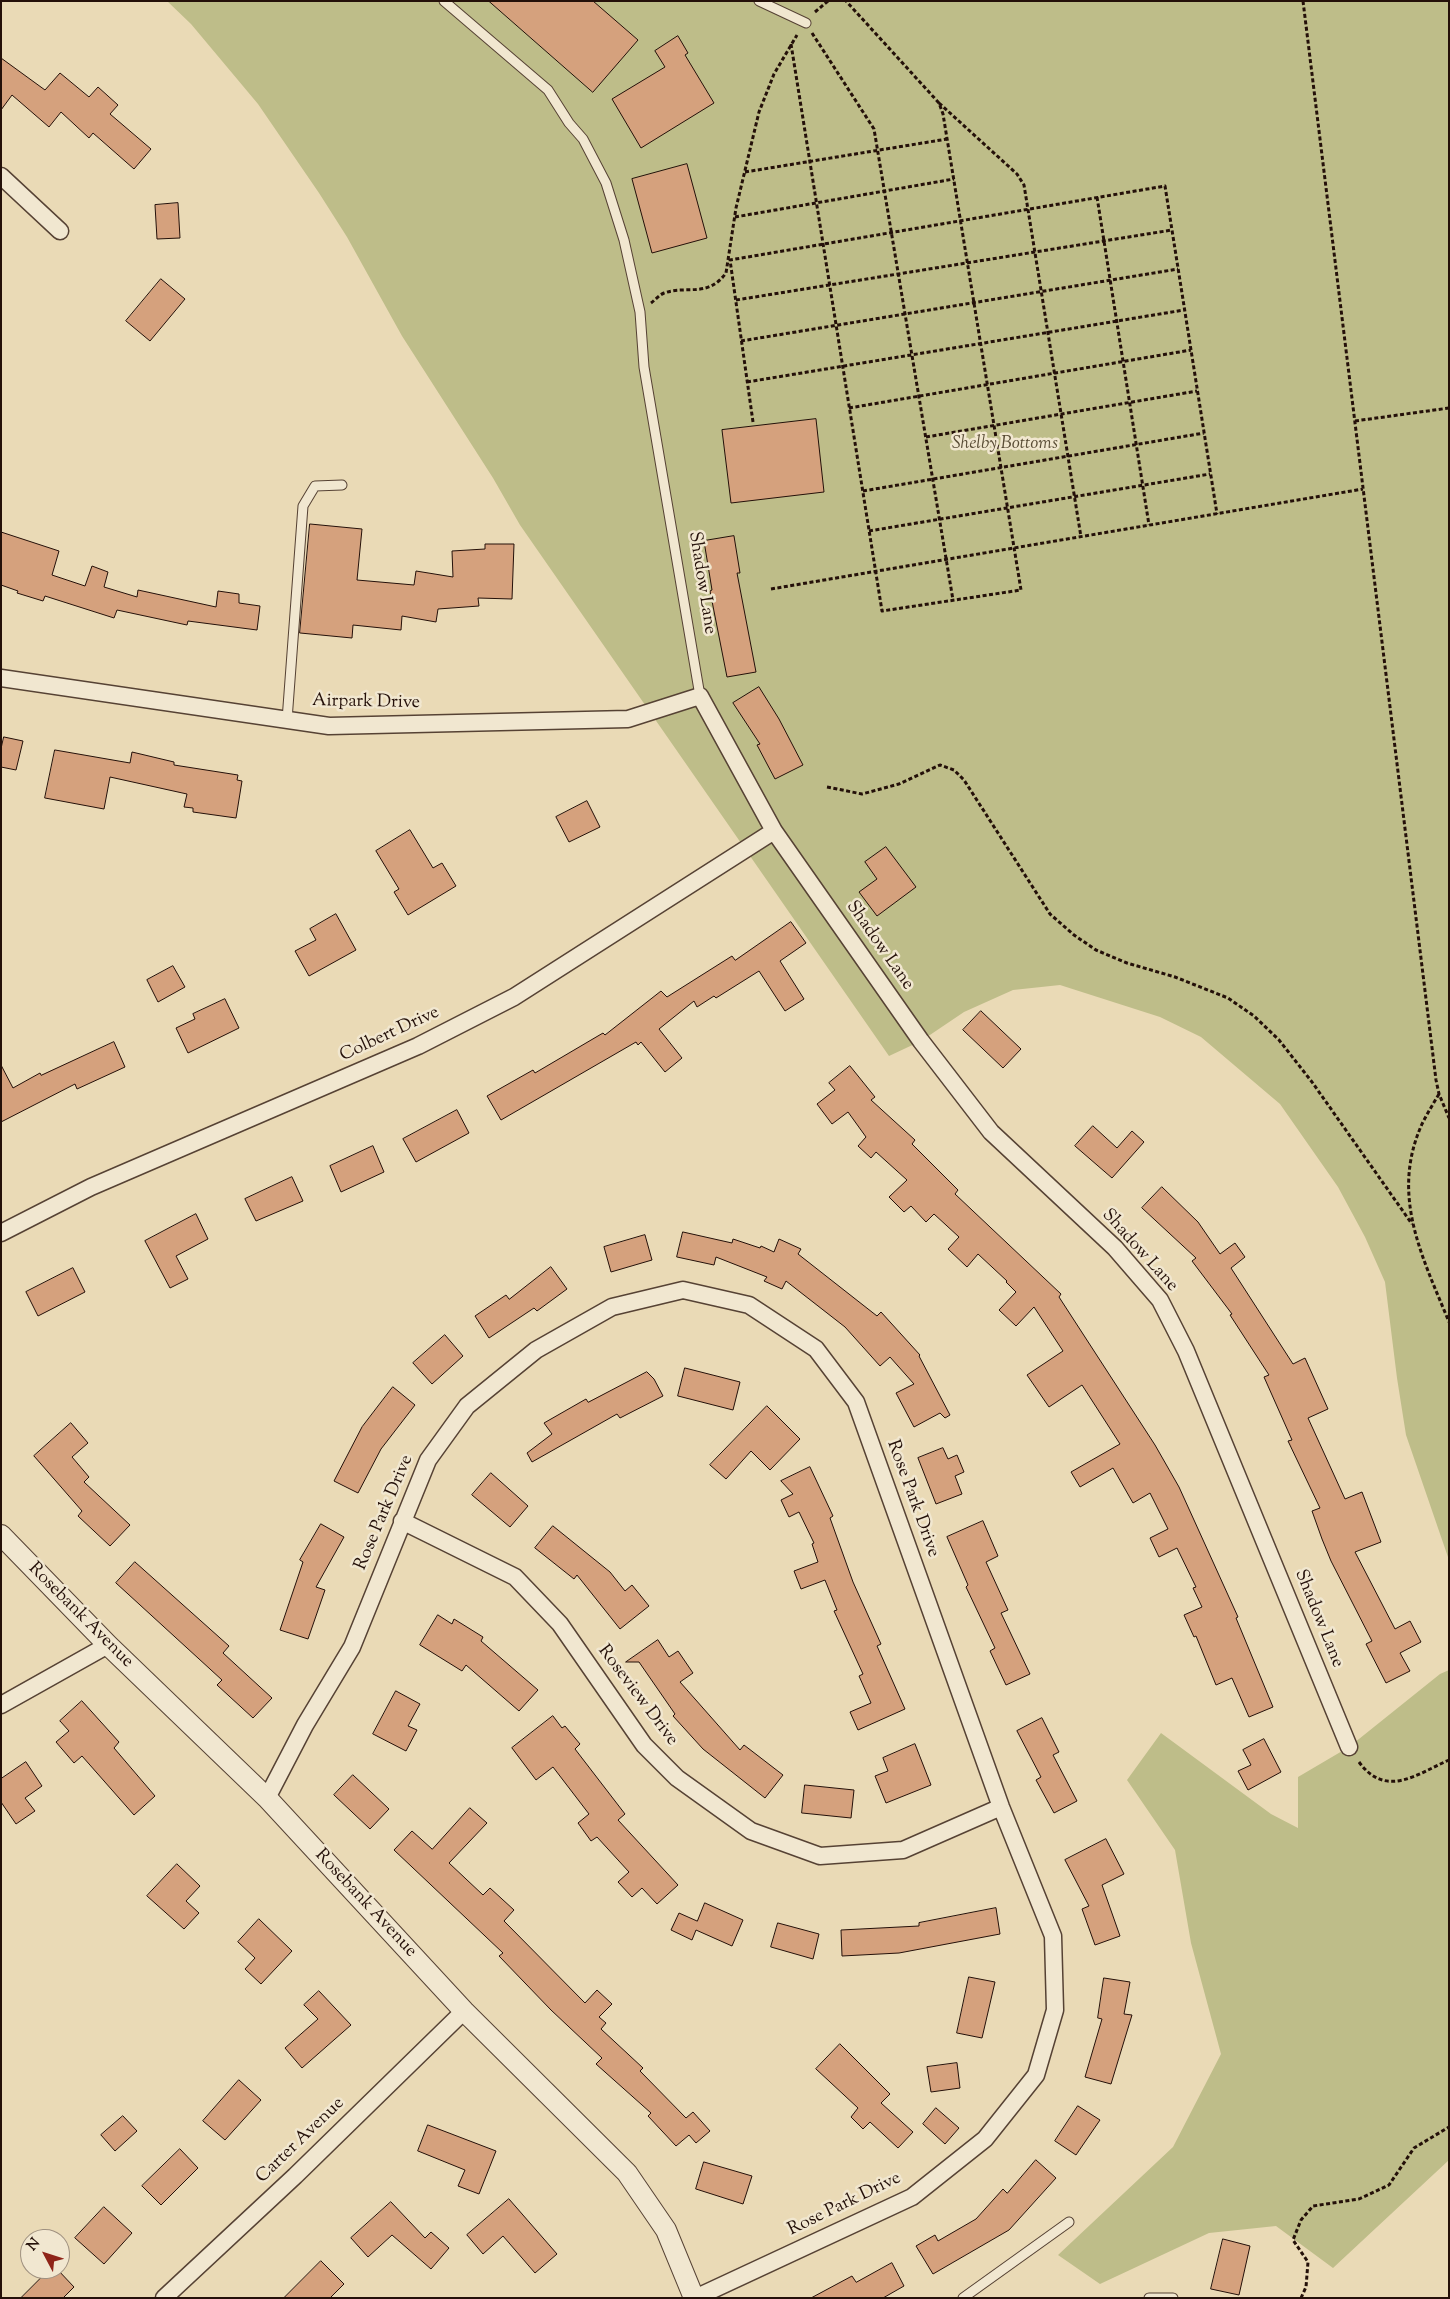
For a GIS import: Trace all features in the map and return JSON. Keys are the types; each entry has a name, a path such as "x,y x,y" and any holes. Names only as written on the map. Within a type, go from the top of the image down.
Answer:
{"street":[{"path":"1,176 60,231"},
{"name":"Airpark Drive","path":"1,678 329,726 628,719 700,696"},
{"name":"Shadow Lane","path":"700,696 774,831 920,1042 991,1132 1115,1248 1160,1300 1186,1351 1348,1747"},
{"name":"Colbert Drive","path":"1,1233 91,1187 434,1038 514,997 774,831"},
{"name":"Rose Park Drive","path":"267,1798 305,1725 352,1647 428,1460 467,1406 536,1350 612,1307 682,1290 748,1305 816,1349 856,1402 1001,1808 1053,1936 1055,2010 1036,2075 985,2139 912,2197 694,2298"},
{"name":"Roseview Drive","path":"402,1521 515,1577 560,1624 644,1745 677,1778 751,1831 820,1856 903,1850 1001,1808"},
{"name":"Rosebank Avenue","path":"1,1535 108,1645 267,1798 464,2011 627,2173 666,2230 694,2298"},
{"path":"1,1705 108,1645"},
{"name":"Carter Avenue","path":"164,2298 295,2176 464,2011"}],"lane":[{"name":"Shadow Lane","path":"444,1 548,90 569,123 583,139 606,183 624,240 640,312 644,368 700,696"},
{"path":"759,1 806,23"},
{"path":"287,720 303,506 315,486 342,485"},
{"path":"963,2298 1069,2222"},
{"path":"1149,2298 1173,2298"}],"path":[{"path":"640,312 663,293 704,289 714,286 726,273 730,260 745,172 765,93 791,44 806,23 828,1"},
{"path":"846,1 939,103 1017,174 1024,185 1081,537"},
{"path":"1303,1 1439,1094 1449,1118"},
{"path":"806,23 874,129 953,600"},
{"path":"791,44 882,610 1020,590 954,179 939,103"},
{"path":"745,172 947,139"},
{"path":"736,218 954,179"},
{"path":"730,260 1165,186 1216,514"},
{"path":"1097,197 1149,526"},
{"path":"736,300 1172,230"},
{"path":"730,260 753,422"},
{"path":"742,341 1178,269"},
{"path":"748,382 1184,310"},
{"path":"850,408 1191,350"},
{"path":"926,437 1197,391"},
{"path":"1355,421 1449,408"},
{"path":"863,491 1204,433"},
{"path":"869,531 1210,474"},
{"path":"772,589 1363,489"},
{"path":"827,787 862,794 899,784 940,765 954,770 964,780 1050,914 1074,934 1096,950 1120,960 1175,977 1228,998 1254,1016 1279,1040 1312,1082 1412,1224"},
{"path":"1439,1094 1422,1124 1411,1160 1408,1198 1412,1224 1421,1253 1449,1322"},
{"path":"1348,1747 1366,1771 1377,1779 1390,1782 1402,1780 1449,1760"},
{"path":"1301,2298 1306,2287 1308,2262 1293,2240 1300,2220 1313,2206 1359,2200 1389,2185 1414,2148 1449,2127"}],"green space":[{"name":"Shelby Bottoms","path":"167,1 1449,1 1449,1560 1406,1435 1385,1282 1365,1237 1338,1187 1280,1104 1201,1037 1160,1017 1060,985 1013,990 964,1012 921,1041 889,1056 520,525 493,478 402,336 347,237 319,193 258,104 191,24"},
{"path":"1449,1670 1449,2160 1333,2268 1276,2226 1209,2233 1100,2284 1058,2255 1173,2147 1221,2054 1191,1943 1175,1850 1127,1780 1161,1733 1271,1814 1298,1828 1298,1777 1349,1747 1440,1674"}],"building":[{"path":"489,1 593,1 638,40 593,92"},
{"path":"678,36 688,53 685,55 714,103 641,148 612,99 665,67 655,51"},
{"path":"1,58 45,90 60,73 89,97 98,87 118,105 110,114 151,149 134,169 93,133 89,138 61,112 49,127 12,95 1,110"},
{"path":"687,164 707,238 652,253 632,179"},
{"path":"178,203 180,238 157,239 155,205"},
{"path":"161,279 185,299 150,341 126,321"},
{"path":"816,419 824,492 731,503 722,430"},
{"path":"310,524 362,529 357,580 414,585 416,571 453,577 452,551 485,549 485,544 514,544 512,599 478,598 479,606 438,609 436,622 402,616 401,630 353,625 352,638 300,633"},
{"path":"1,532 59,551 52,575 85,586 92,566 108,572 104,587 137,597 138,590 216,607 218,591 239,594 239,603 260,606 257,630 188,621 187,625 117,610 114,618 45,596 43,601 17,593 18,591 1,585"},
{"path":"734,536 740,573 737,573 756,672 727,677 710,591 712,590 704,541"},
{"path":"759,687 779,719 803,765 775,779 757,745 760,744 733,703"},
{"path":"4,737 23,741 16,770 1,767 1,749"},
{"path":"55,750 130,763 132,752 174,762 174,765 238,775 237,780 242,781 236,818 193,812 193,808 184,807 187,794 110,777 104,809 45,798"},
{"path":"587,801 600,827 569,842 556,817"},
{"path":"410,830 433,868 442,863 456,886 408,915 394,892 399,889 376,851"},
{"path":"886,847 916,887 877,916 859,892 877,879 865,862"},
{"path":"336,914 356,950 309,976 295,951 316,940 310,929"},
{"path":"791,922 806,943 780,961 804,999 785,1011 759,971 716,998 714,996 697,1007 694,1001 659,1029 682,1058 665,1072 641,1042 638,1045 636,1042 501,1120 487,1096 533,1070 535,1073 603,1033 605,1035 661,991 667,997 732,956 735,960"},
{"path":"173,966 185,987 158,1002 147,980"},
{"path":"225,999 239,1028 188,1053 176,1028 195,1019 193,1014"},
{"path":"981,1011 1021,1049 1003,1068 963,1030"},
{"path":"114,1042 125,1067 77,1089 75,1084 1,1122 1,1065 13,1088 40,1073 41,1075"},
{"path":"850,1066 875,1097 871,1100 915,1140 912,1144 958,1190 955,1194 1061,1294 1059,1297 1155,1445 1179,1487 1238,1617 1236,1618 1273,1707 1249,1717 1232,1678 1216,1685 1196,1636 1194,1637 1184,1615 1202,1607 1193,1588 1196,1587 1177,1548 1159,1557 1150,1538 1168,1529 1150,1493 1133,1503 1113,1468 1080,1487 1071,1472 1120,1444 1082,1385 1049,1407 1027,1375 1063,1351 1034,1307 1016,1326 999,1310 1016,1292 1007,1281 978,1254 967,1267 948,1249 959,1237 934,1214 926,1222 911,1206 904,1212 889,1197 907,1180 876,1152 871,1158 858,1146 866,1137 848,1112 832,1124 817,1104 835,1090 829,1083"},
{"path":"457,1110 469,1133 416,1162 403,1139"},
{"path":"1093,1126 1117,1148 1132,1131 1144,1142 1112,1178 1075,1146"},
{"path":"373,1146 384,1172 341,1192 330,1166"},
{"path":"292,1177 303,1201 256,1221 245,1199"},
{"path":"1162,1187 1198,1222 1220,1254 1235,1243 1245,1257 1231,1268 1293,1364 1305,1358 1328,1409 1308,1418 1345,1499 1362,1492 1381,1542 1355,1552 1395,1629 1410,1621 1421,1642 1400,1653 1410,1671 1386,1683 1366,1644 1372,1641 1331,1561 1322,1539 1312,1511 1320,1508 1288,1441 1292,1440 1264,1377 1269,1375 1230,1315 1232,1314 1192,1261 1196,1258 1142,1208"},
{"path":"196,1214 208,1239 176,1256 188,1279 170,1288 145,1241"},
{"path":"683,1232 732,1243 733,1239 760,1248 761,1246 774,1252 779,1239 801,1249 798,1254 877,1316 881,1312 920,1355 950,1415 945,1418 940,1413 914,1427 896,1393 914,1384 890,1357 880,1366 845,1327 786,1281 782,1289 764,1281 767,1277 716,1257 714,1265 677,1257"},
{"path":"645,1235 652,1260 611,1272 604,1247"},
{"path":"551,1267 567,1289 537,1311 534,1308 489,1338 475,1316 506,1295 509,1299"},
{"path":"73,1268 85,1292 38,1316 26,1292"},
{"path":"445,1335 463,1356 432,1384 413,1363"},
{"path":"685,1368 740,1382 733,1410 678,1396"},
{"path":"647,1372 654,1379 663,1396 620,1418 617,1414 532,1462 527,1453 552,1434 544,1423 586,1399 588,1402"},
{"path":"393,1387 415,1405 381,1449 358,1493 334,1481 362,1427"},
{"path":"767,1406 800,1439 770,1470 751,1451 726,1479 710,1465"},
{"path":"71,1423 88,1443 72,1457 89,1477 84,1482 130,1525 110,1546 78,1516 82,1511 34,1456"},
{"path":"943,1448 948,1459 957,1455 964,1472 955,1476 962,1494 936,1504 918,1458"},
{"path":"810,1467 833,1516 830,1518 853,1582 881,1644 877,1646 905,1709 858,1730 850,1712 871,1703 859,1676 863,1674 834,1611 837,1610 825,1580 801,1589 794,1571 818,1562 812,1544 814,1543 799,1512 789,1517 781,1500 793,1494 781,1481"},
{"path":"491,1473 528,1506 510,1527 472,1495"},
{"path":"983,1521 998,1556 986,1562 1008,1610 1001,1613 1030,1674 1006,1685 990,1651 995,1648 966,1587 968,1585 947,1537"},
{"path":"321,1524 344,1537 316,1587 325,1590 308,1639 280,1630 303,1562 300,1560"},
{"path":"553,1526 610,1572 625,1591 632,1585 649,1606 620,1629 577,1575 574,1579 535,1548"},
{"path":"135,1562 229,1646 223,1653 272,1698 253,1718 217,1685 222,1680 116,1583"},
{"path":"438,1615 452,1624 454,1619 483,1637 481,1641 538,1690 519,1711 466,1665 462,1671 420,1645"},
{"path":"658,1640 669,1657 678,1651 693,1673 680,1682 740,1750 744,1745 783,1775 765,1798 703,1749 673,1716 675,1714 639,1662 626,1662"},
{"path":"396,1691 420,1704 408,1726 417,1730 406,1751 373,1734"},
{"path":"82,1701 119,1742 114,1748 155,1796 134,1815 82,1756 74,1763 56,1742 69,1731 60,1721"},
{"path":"553,1716 562,1728 565,1726 580,1744 575,1749 625,1814 618,1820 678,1885 657,1904 642,1888 632,1897 618,1882 629,1872 597,1837 591,1841 578,1823 589,1814 553,1767 536,1780 512,1748"},
{"path":"1042,1718 1059,1752 1053,1755 1077,1801 1054,1813 1036,1780 1041,1777 1017,1731"},
{"path":"1264,1739 1281,1772 1248,1790 1238,1771 1251,1765 1243,1750"},
{"path":"915,1744 931,1785 886,1803 875,1776 888,1771 883,1758"},
{"path":"26,1762 42,1786 25,1798 35,1811 16,1824 1,1802 1,1779"},
{"path":"353,1775 389,1809 370,1829 334,1795"},
{"path":"805,1785 854,1790 851,1818 802,1813"},
{"path":"470,1808 487,1823 449,1863 483,1895 490,1888 514,1910 504,1921 585,2003 597,1990 612,2004 599,2017 606,2023 601,2029 643,2068 640,2071 686,2118 693,2112 710,2131 696,2143 689,2135 676,2146 648,2116 651,2113 596,2064 602,2058 551,2010 499,1956 503,1953 394,1850 412,1831 432,1849"},
{"path":"1106,1839 1124,1874 1102,1885 1120,1936 1095,1945 1082,1909 1089,1906 1065,1860"},
{"path":"177,1864 200,1886 186,1901 199,1913 184,1929 147,1896"},
{"path":"705,1903 743,1920 732,1946 696,1930 692,1940 671,1930 679,1913 697,1921"},
{"path":"996,1908 1000,1934 899,1953 842,1956 841,1930 919,1926 919,1923"},
{"path":"259,1919 292,1951 261,1984 245,1969 255,1958 238,1942"},
{"path":"778,1923 819,1934 813,1959 771,1947"},
{"path":"969,1977 995,1982 982,2038 957,2033"},
{"path":"1104,1978 1130,1982 1124,2014 1132,2015 1111,2084 1085,2077 1102,2019 1098,2018"},
{"path":"319,1991 351,2025 302,2068 285,2048 318,2019 304,2005"},
{"path":"840,2044 890,2094 881,2103 913,2132 898,2148 870,2122 863,2129 851,2117 858,2108 816,2069"},
{"path":"957,2063 960,2088 931,2092 927,2067"},
{"path":"239,2080 261,2100 225,2140 203,2121"},
{"path":"1078,2106 1100,2120 1076,2155 1055,2141"},
{"path":"936,2108 959,2128 945,2144 923,2124"},
{"path":"123,2116 137,2131 115,2151 101,2135"},
{"path":"428,2125 496,2151 479,2194 458,2186 465,2170 418,2151"},
{"path":"180,2149 198,2168 161,2205 142,2186"},
{"path":"1036,2160 1056,2178 1009,2230 933,2274 916,2246 935,2235 938,2241 976,2219 1003,2189 1007,2193"},
{"path":"704,2162 752,2176 743,2204 696,2189"},
{"path":"509,2199 557,2254 535,2273 503,2236 483,2254 467,2235"},
{"path":"391,2202 425,2238 431,2232 449,2248 431,2269 392,2235 368,2257 351,2238"},
{"path":"104,2207 132,2233 104,2264 75,2238"},
{"path":"1223,2239 1250,2246 1239,2295 1211,2289"},
{"path":"321,2261 344,2284 330,2298 284,2298"},
{"path":"892,2263 904,2286 883,2298 811,2298 852,2276 856,2282"},
{"path":"40,2279 66,2279 74,2287 63,2298 21,2298"}]}
